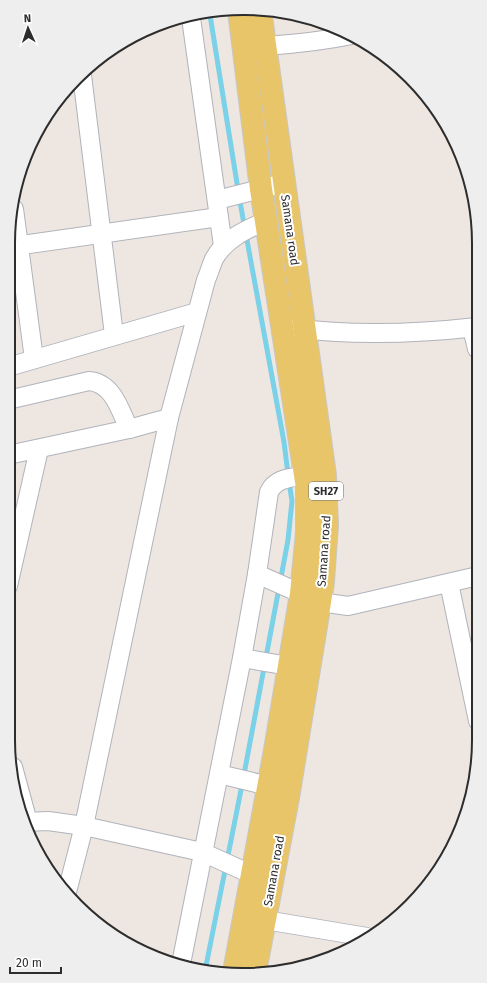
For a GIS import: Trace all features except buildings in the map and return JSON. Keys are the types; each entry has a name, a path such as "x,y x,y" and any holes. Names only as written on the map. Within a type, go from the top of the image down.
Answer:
{"main road":[{"name":"Samana road","path":"239,15 239,194 242,233 281,327 289,478 307,488 310,598 288,798 256,968"},
{"name":"Samana road","path":"234,968 243,870 269,786 265,662 323,582 327,525 326,475 304,330 261,15"}],"street":[{"path":"192,21 239,194"},
{"path":"265,46 306,43 338,36"},
{"path":"83,81 114,335"},
{"path":"15,246 219,217 239,194 284,183"},
{"path":"69,886 84,826 169,418 197,312 206,280 214,260 242,233 219,217"},
{"path":"15,252 34,359"},
{"path":"15,365 197,312"},
{"path":"281,327 304,330 390,334 434,332 472,327"},
{"path":"15,398 89,381 98,382 106,387 112,395 129,429"},
{"path":"15,454 129,429 169,418"},
{"path":"15,555 39,449"},
{"path":"181,959 209,855 265,662 269,492 272,486 289,478"},
{"path":"268,579 310,598 348,606 472,577"},
{"path":"449,583 472,661"},
{"path":"232,777 269,786"},
{"path":"30,822 48,821 84,826 209,855 243,870"},
{"path":"265,920 360,936"}],"waterway":[{"path":"210,17 240,202 284,442 288,474"},
{"path":"206,965 288,540 292,501 289,482"}]}
